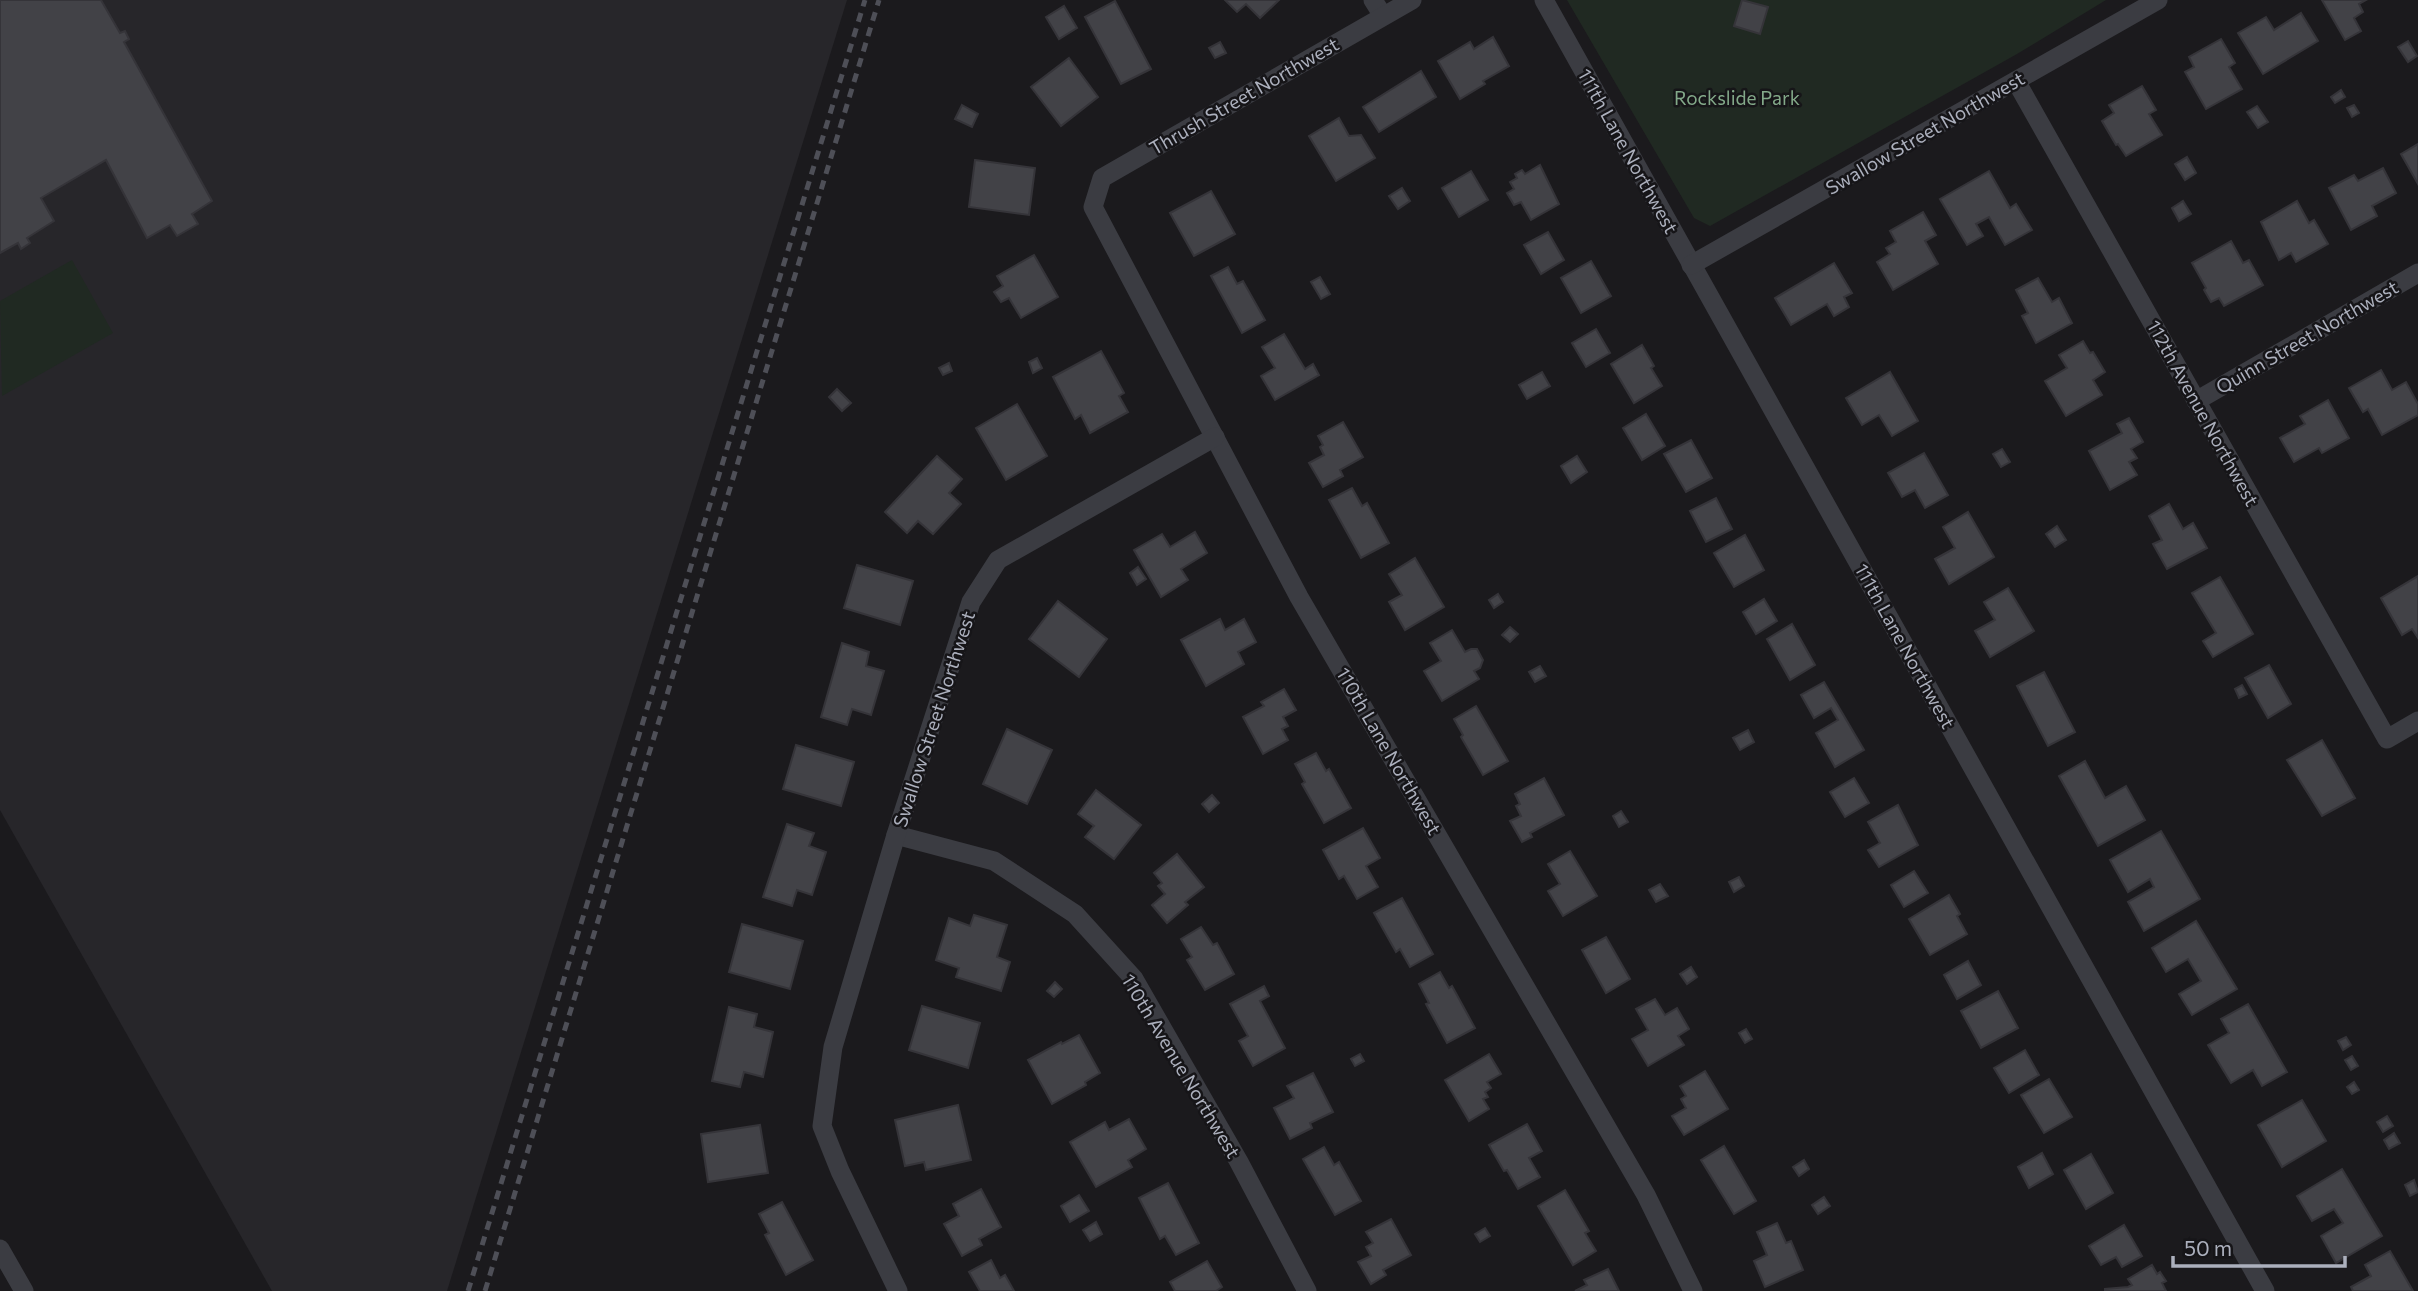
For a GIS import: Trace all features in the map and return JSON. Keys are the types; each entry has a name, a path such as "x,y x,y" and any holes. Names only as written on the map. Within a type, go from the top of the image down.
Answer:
{"street":[{"name":"Thrush Street Northwest","path":"1093,207 1102,178 1378,8 1412,0"},
{"name":"111th Lane Northwest","path":"1544,0 2265,1291"},
{"name":"Swallow Street Northwest","path":"1691,265 2158,0"},
{"name":"112th Avenue Northwest","path":"2016,80 2387,739 2418,721"},
{"name":"110th Lane Northwest","path":"1093,207 1300,597 1646,1195 1693,1291"},
{"name":"Quinn Street Northwest","path":"2196,401 2418,273"},
{"name":"Swallow Street Northwest","path":"898,1291 840,1171 822,1126 834,1047 896,835 971,602 998,560 1215,437"},
{"name":"110th Avenue Northwest","path":"896,835 994,861 1075,914 1134,979 1239,1162 1307,1291"},
{"path":"0,1249 24,1291"}],"shaded area":[{"path":"0,0 847,0 447,1291 272,1291 0,810"}],"green space":[{"name":"Rockslide Park","path":"1567,0 2106,0 2017,54 1710,226 1694,218"},
{"path":"72,260 113,333 2,396 0,301"}],"building":[{"path":"0,0 101,0 120,33 125,31 129,39 124,42 212,201 192,214 198,224 177,236 170,225 147,238 106,160 41,198 54,221 27,238 30,243 21,249 18,243 0,253"},
{"path":"1225,0 1279,0 1260,18 1246,4 1237,12"},
{"path":"1742,0 1768,7 1760,34 1734,26"},
{"path":"2322,0 2366,0 2359,4 2363,12 2354,18 2361,31 2345,40"},
{"path":"1115,1 1151,69 1121,84 1085,17"},
{"path":"1064,6 1077,28 1059,39 1046,17"},
{"path":"2301,13 2318,41 2263,74 2238,33 2266,17 2274,30"},
{"path":"1493,37 1509,66 1460,99 1438,61 1470,42 1474,49"},
{"path":"2221,39 2235,63 2229,67 2242,89 2206,109 2185,72 2194,67 2189,57"},
{"path":"2408,41 2417,56 2408,62 2398,47"},
{"path":"1220,42 1226,53 1215,58 1209,48"},
{"path":"1069,58 1098,97 1061,126 1031,87"},
{"path":"1421,71 1436,97 1379,132 1363,107"},
{"path":"2142,86 2156,110 2149,114 2162,135 2126,156 2102,121 2114,113 2109,105"},
{"path":"2341,90 2345,97 2335,103 2331,97"},
{"path":"962,105 978,114 972,127 955,119"},
{"path":"2354,105 2359,113 2352,117 2347,108"},
{"path":"2257,106 2268,122 2258,128 2247,112"},
{"path":"1339,118 1349,136 1361,135 1375,158 1336,181 1309,136"},
{"path":"2418,144 2418,184 2401,154"},
{"path":"2187,157 2196,173 2185,180 2175,164"},
{"path":"975,160 1035,168 1029,215 969,207"},
{"path":"1540,165 1559,204 1531,220 1521,202 1514,205 1507,193 1514,189 1510,182 1517,178 1515,174 1522,170 1525,174"},
{"path":"2383,168 2396,193 2372,206 2377,216 2351,230 2329,188 2354,175 2358,181"},
{"path":"1471,171 1488,200 1459,217 1442,188"},
{"path":"1989,171 2010,208 2016,204 2032,230 2005,245 1989,217 1976,224 1983,236 1967,245 1940,199"},
{"path":"1402,188 1410,201 1398,209 1389,196"},
{"path":"1211,191 1235,234 1194,256 1170,213"},
{"path":"2183,201 2191,214 2179,221 2172,208"},
{"path":"2297,201 2309,223 2314,220 2328,244 2296,262 2291,253 2279,260 2261,222"},
{"path":"1923,212 1936,235 1925,241 1938,264 1893,290 1877,262 1890,254 1886,248 1896,242 1890,231"},
{"path":"1548,232 1564,260 1541,274 1524,245"},
{"path":"2231,241 2243,263 2249,260 2263,285 2224,306 2219,298 2211,302 2192,263"},
{"path":"1034,255 1058,297 1021,318 1009,298 1001,302 994,292 1003,286 997,276"},
{"path":"1591,261 1611,296 1581,313 1561,278"},
{"path":"1834,263 1852,293 1844,297 1849,307 1834,316 1827,304 1791,325 1775,298"},
{"path":"1228,267 1237,284 1243,281 1265,320 1242,333 1211,276"},
{"path":"1320,277 1330,294 1321,299 1311,282"},
{"path":"2038,278 2052,302 2059,298 2072,323 2036,343 2022,316 2028,313 2016,290"},
{"path":"1596,329 1610,353 1586,367 1572,343"},
{"path":"1284,334 1305,369 1313,364 1319,375 1275,400 1261,376 1275,368 1262,347"},
{"path":"2083,341 2105,372 2093,380 2102,395 2066,416 2045,381 2067,368 2059,355"},
{"path":"1642,345 1662,386 1634,403 1611,364"},
{"path":"1101,351 1124,393 1119,396 1128,412 1090,433 1081,415 1075,419 1053,377"},
{"path":"1037,358 1042,368 1033,373 1029,362"},
{"path":"949,363 952,371 943,375 939,368"},
{"path":"2381,370 2392,390 2406,382 2418,404 2418,415 2382,435 2368,409 2363,412 2349,388"},
{"path":"1542,372 1550,386 1527,399 1519,385"},
{"path":"1890,372 1918,421 1892,436 1879,415 1862,425 1846,398"},
{"path":"837,389 851,403 842,411 829,397"},
{"path":"2328,400 2349,438 2322,453 2319,448 2294,462 2280,438 2305,424 2300,416"},
{"path":"1017,404 1047,456 1006,480 976,428"},
{"path":"1646,414 1665,446 1642,460 1623,428"},
{"path":"2129,418 2143,442 2131,449 2137,458 2129,462 2137,475 2110,490 2089,451 2122,433 2117,424"},
{"path":"1343,422 1363,457 1340,470 1343,476 1323,487 1309,463 1324,455 1318,436"},
{"path":"1691,440 1712,478 1686,492 1664,454"},
{"path":"2002,449 2010,462 2001,467 1993,454"},
{"path":"1924,453 1948,495 1925,508 1915,490 1902,497 1888,473"},
{"path":"937,456 962,479 949,493 961,504 933,534 918,521 907,533 885,512"},
{"path":"1577,456 1587,472 1571,483 1561,466"},
{"path":"1352,488 1362,506 1367,503 1389,543 1361,558 1329,500"},
{"path":"1716,498 1732,529 1706,542 1690,511"},
{"path":"2169,504 2183,529 2193,523 2207,548 2167,569 2153,544 2162,540 2149,516"},
{"path":"1968,512 1994,557 1949,584 1935,559 1955,548 1943,527"},
{"path":"2057,526 2066,540 2055,547 2046,534"},
{"path":"1195,532 1207,553 1181,569 1188,580 1161,597 1134,550 1162,534 1170,547"},
{"path":"1745,535 1764,570 1734,587 1714,553"},
{"path":"1415,558 1444,607 1405,630 1389,602 1402,595 1389,574"},
{"path":"857,565 913,581 900,625 844,608"},
{"path":"1138,567 1146,579 1137,585 1130,573"},
{"path":"2418,576 2418,638 2412,629 2402,635 2381,598"},
{"path":"2220,577 2253,634 2213,657 2203,641 2216,633 2192,593"},
{"path":"2008,588 2034,631 1990,657 1975,631 1995,620 1984,602"},
{"path":"1498,594 1503,602 1494,608 1489,600"},
{"path":"1764,599 1777,621 1756,634 1743,612"},
{"path":"1058,601 1107,639 1079,677 1029,639"},
{"path":"1220,619 1225,630 1244,619 1256,642 1238,652 1244,664 1206,686 1181,640"},
{"path":"1792,624 1815,665 1790,680 1767,639"},
{"path":"1510,627 1518,634 1510,642 1502,635"},
{"path":"1452,630 1465,652 1477,649 1483,660 1480,668 1474,671 1479,679 1442,701 1424,671 1441,661 1430,643"},
{"path":"842,643 869,652 866,666 884,671 871,715 852,709 847,725 821,717"},
{"path":"2269,665 2291,704 2268,718 2245,678"},
{"path":"1540,666 1546,676 1535,682 1529,672"},
{"path":"2044,672 2075,732 2048,746 2017,686"},
{"path":"1824,682 1864,750 1835,767 1816,733 1838,720 1831,708 1814,718 1801,695"},
{"path":"2242,685 2247,694 2239,698 2235,689"},
{"path":"1284,689 1296,710 1283,717 1288,726 1282,729 1288,740 1263,754 1243,717 1264,706 1261,702"},
{"path":"1476,706 1508,761 1483,775 1454,719"},
{"path":"1007,729 1052,750 1027,804 983,784"},
{"path":"1748,730 1754,742 1740,750 1733,738"},
{"path":"2322,740 2355,798 2322,816 2287,760"},
{"path":"796,745 854,762 841,806 783,789"},
{"path":"1316,753 1326,771 1329,769 1351,808 1324,823 1302,784 1305,782 1295,764"},
{"path":"2085,761 2105,798 2126,786 2145,820 2098,846 2059,776"},
{"path":"1544,778 1564,815 1530,833 1532,837 1522,842 1510,821 1521,816 1516,806 1520,804 1515,794"},
{"path":"1854,778 1869,803 1845,817 1830,792"},
{"path":"1096,790 1141,825 1114,859 1085,837 1094,826 1078,814"},
{"path":"1212,795 1219,803 1209,812 1202,804"},
{"path":"1898,805 1918,845 1879,867 1868,850 1880,843 1868,822"},
{"path":"1621,811 1628,822 1619,827 1613,816"},
{"path":"787,824 814,833 809,846 826,852 812,895 797,890 792,906 763,897"},
{"path":"1363,828 1380,858 1366,866 1378,887 1357,899 1344,876 1339,879 1323,850"},
{"path":"2161,831 2200,899 2144,931 2128,902 2154,887 2150,879 2128,892 2110,860"},
{"path":"1570,851 1597,896 1563,916 1548,891 1560,884 1548,864"},
{"path":"1177,854 1204,887 1185,902 1188,905 1167,923 1152,905 1165,894 1158,886 1162,883 1154,873"},
{"path":"1914,871 1928,893 1904,907 1891,885"},
{"path":"1739,877 1744,886 1734,892 1729,882"},
{"path":"1660,884 1668,896 1656,902 1649,890"},
{"path":"1949,895 1967,934 1930,955 1909,919"},
{"path":"1402,898 1433,954 1410,967 1400,949 1396,952 1374,913"},
{"path":"974,915 1007,925 997,957 1010,962 1001,991 956,977 959,968 936,960 949,918 970,926"},
{"path":"2196,921 2237,989 2192,1015 2179,994 2201,981 2188,959 2166,972 2152,948"},
{"path":"742,924 803,941 790,989 729,972"},
{"path":"1201,927 1213,945 1217,943 1234,974 1205,990 1187,960 1192,957 1181,939"},
{"path":"1606,937 1630,979 1606,993 1582,950"},
{"path":"1968,961 1981,985 1957,999 1944,975"},
{"path":"1691,967 1697,977 1687,984 1680,974"},
{"path":"1440,972 1449,988 1452,986 1475,1028 1447,1043 1426,1004 1429,1003 1419,984"},
{"path":"1055,982 1062,989 1054,997 1047,991"},
{"path":"1264,986 1269,996 1260,1001 1285,1048 1253,1066 1239,1041 1248,1036 1230,1004"},
{"path":"1998,991 2018,1028 1981,1048 1961,1011"},
{"path":"1655,999 1665,1015 1677,1008 1689,1029 1678,1036 1684,1045 1648,1066 1632,1039 1648,1030 1636,1009"},
{"path":"2248,1004 2287,1072 2262,1086 2253,1070 2231,1083 2208,1045 2229,1033 2221,1019"},
{"path":"922,1006 980,1023 968,1068 909,1050"},
{"path":"729,1007 757,1014 754,1027 773,1032 763,1077 744,1072 740,1087 712,1081"},
{"path":"1746,1029 1752,1039 1745,1043 1739,1033"},
{"path":"1079,1035 1100,1073 1085,1082 1086,1085 1052,1104 1028,1060"},
{"path":"2346,1037 2351,1045 2343,1050 2338,1041"},
{"path":"2025,1050 2039,1075 2009,1093 1994,1068"},
{"path":"1360,1054 1364,1061 1355,1066 1351,1059"},
{"path":"1489,1054 1501,1074 1487,1082 1491,1088 1485,1092 1488,1097 1483,1099 1489,1109 1469,1121 1445,1080"},
{"path":"2352,1056 2358,1066 2351,1070 2345,1060"},
{"path":"1705,1071 1728,1109 1684,1135 1672,1116 1686,1108 1681,1099 1686,1096 1680,1086"},
{"path":"1313,1073 1333,1112 1310,1123 1312,1128 1290,1139 1274,1108 1294,1098 1287,1086"},
{"path":"2049,1079 2072,1117 2044,1133 2021,1095"},
{"path":"2354,1082 2359,1090 2352,1094 2347,1087"},
{"path":"2302,1100 2326,1141 2282,1167 2258,1125"},
{"path":"958,1105 971,1160 926,1170 924,1162 905,1166 895,1120"},
{"path":"2387,1116 2393,1126 2383,1132 2377,1122"},
{"path":"1129,1119 1146,1149 1128,1160 1132,1167 1096,1187 1070,1142 1105,1122 1109,1130"},
{"path":"1527,1124 1542,1151 1529,1158 1540,1177 1518,1189 1489,1145"},
{"path":"760,1125 768,1173 708,1182 701,1134"},
{"path":"2394,1133 2400,1143 2389,1149 2384,1140"},
{"path":"1724,1146 1756,1201 1734,1214 1701,1160"},
{"path":"1324,1147 1334,1165 1339,1162 1361,1201 1335,1215 1303,1159"},
{"path":"2042,1153 2053,1174 2029,1188 2018,1167"},
{"path":"2091,1154 2113,1193 2086,1209 2064,1170"},
{"path":"1804,1160 1809,1169 1799,1176 1793,1167"},
{"path":"2342,1169 2382,1236 2336,1263 2321,1236 2343,1223 2334,1209 2312,1221 2297,1196"},
{"path":"2414,1180 2418,1192 2410,1196 2405,1185"},
{"path":"1168,1183 1199,1243 1176,1255 1165,1236 1160,1239 1139,1198"},
{"path":"981,1189 1001,1227 979,1239 982,1245 962,1256 944,1224 959,1216 953,1204"},
{"path":"1565,1190 1589,1231 1585,1233 1596,1251 1573,1265 1538,1206"},
{"path":"1079,1195 1089,1211 1070,1222 1061,1206"},
{"path":"1824,1197 1830,1206 1818,1214 1812,1205"},
{"path":"782,1202 813,1260 786,1275 765,1235 769,1233 759,1214"},
{"path":"1391,1219 1411,1255 1383,1270 1386,1275 1371,1284 1358,1262 1371,1256 1366,1247 1373,1243 1366,1232"},
{"path":"1096,1222 1102,1234 1090,1241 1083,1230"},
{"path":"1777,1223 1786,1243 1791,1241 1803,1270 1765,1287 1754,1261 1767,1255 1757,1232"},
{"path":"2124,1225 2142,1256 2122,1267 2116,1257 2101,1265 2089,1246"},
{"path":"1485,1228 1490,1236 1480,1242 1475,1234"},
{"path":"2390,1251 2413,1291 2353,1291 2351,1287 2371,1276 2365,1265"},
{"path":"991,1260 1000,1278 1005,1275 1014,1291 980,1291 969,1272"},
{"path":"1207,1261 1222,1287 1216,1291 1175,1291 1170,1282"},
{"path":"2152,1265 2157,1274 2160,1272 2166,1281 2162,1283 2166,1291 2105,1291 2132,1285 2128,1279"},
{"path":"1608,1269 1619,1291 1575,1291 1587,1285 1584,1280"}],"railway":[{"path":"468,1291 865,0"},
{"path":"485,1291 879,0"}]}
